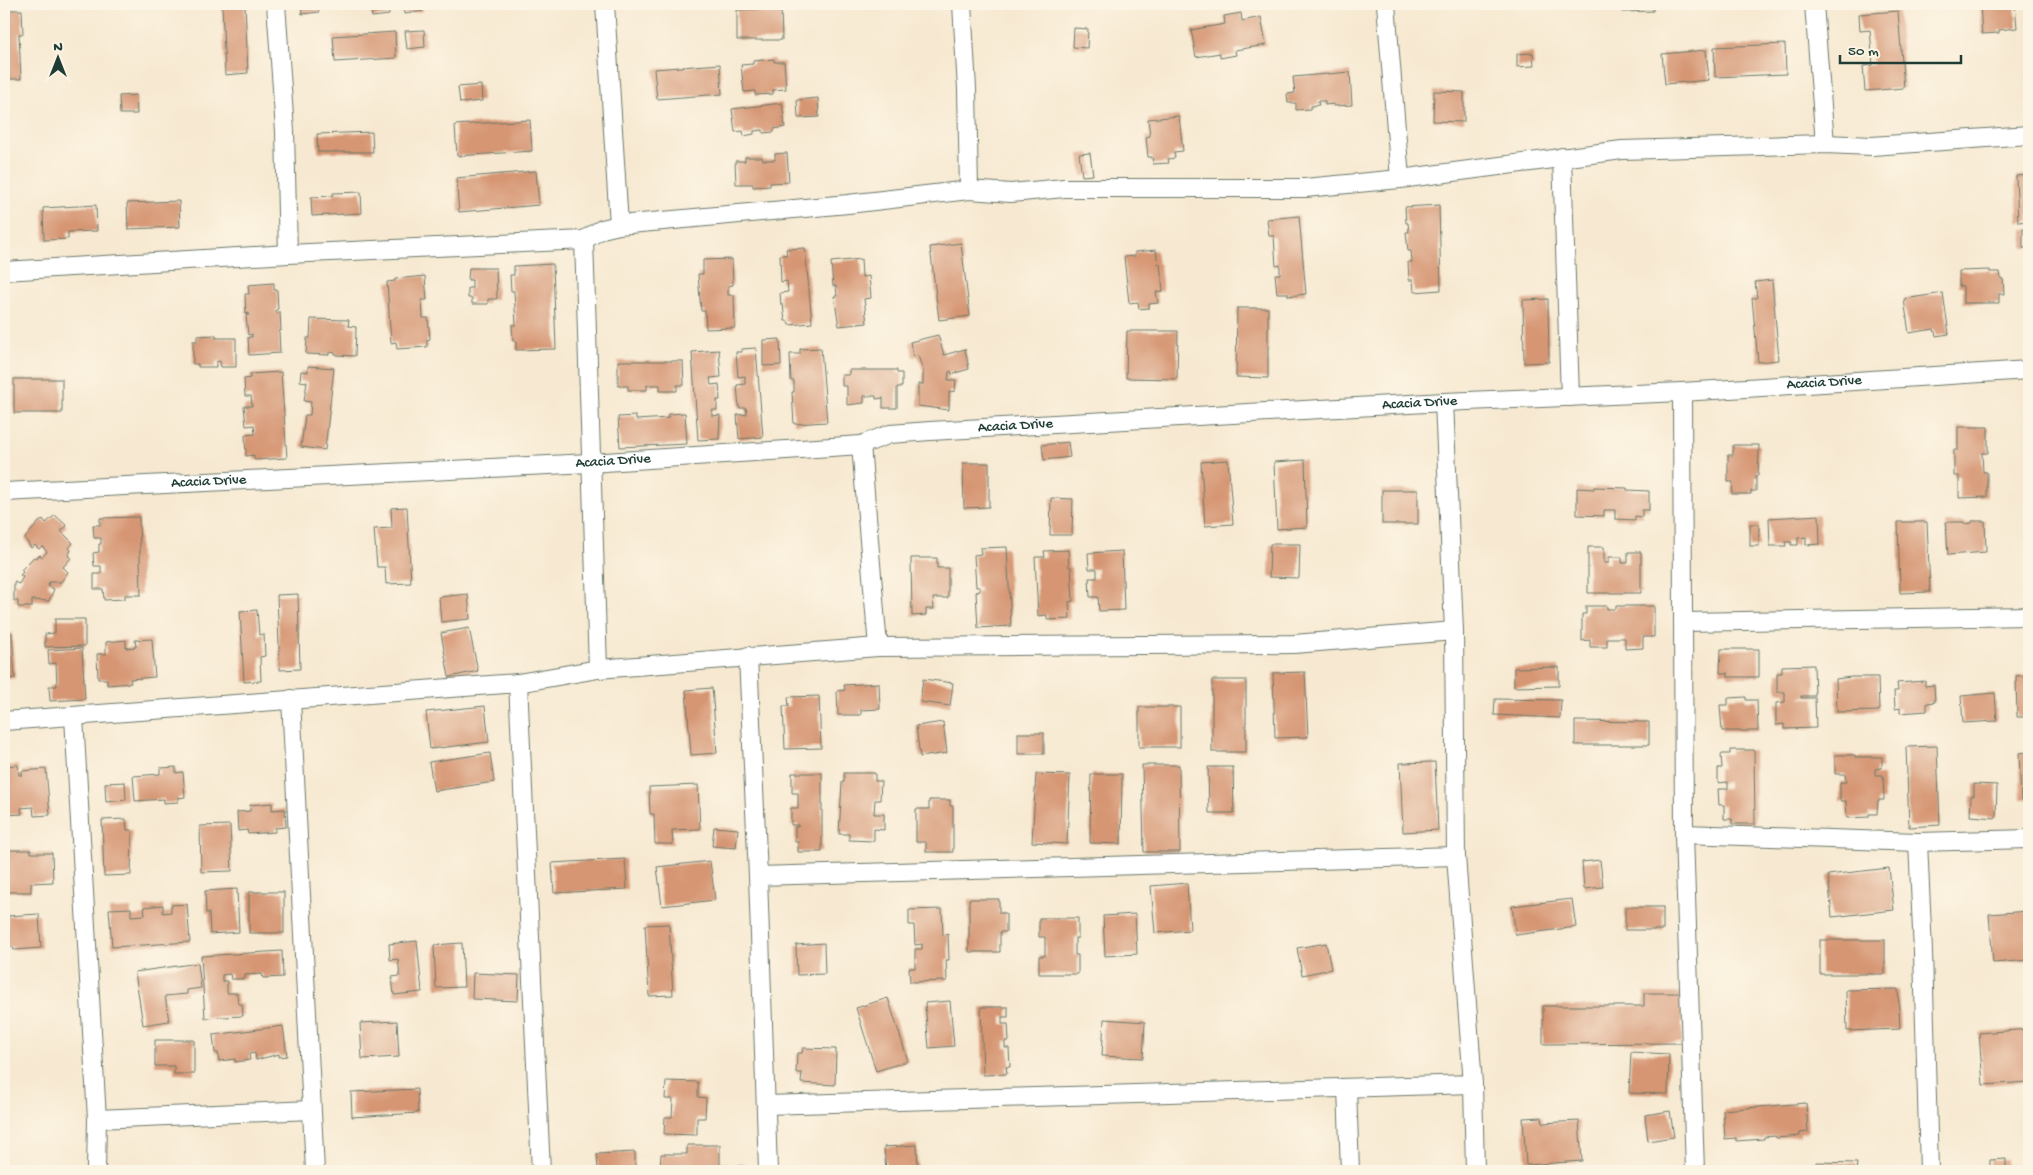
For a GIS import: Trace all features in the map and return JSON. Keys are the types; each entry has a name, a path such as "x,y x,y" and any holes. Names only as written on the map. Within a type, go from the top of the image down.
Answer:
{"street":[{"path":"276,4 285,131 288,254"},
{"path":"605,4 619,225"},
{"path":"962,4 967,88 969,190"},
{"path":"1386,4 1400,179"},
{"path":"1814,4 1826,144"},
{"path":"4,271 288,254 584,240 602,229 619,225 848,204 969,190 1011,193 1064,188 1305,188 1400,179 1622,150 1826,144 1872,146 2029,135"},
{"path":"1562,157 1570,397"},
{"path":"584,240 598,670"},
{"name":"Acacia Drive","path":"4,492 590,463 861,445 890,434 930,430 1444,402 1682,392 2029,370"},
{"path":"1682,392 1684,834 1695,1171"},
{"path":"1444,402 1454,631 1456,856 1473,1084 1474,1171"},
{"path":"861,445 878,647"},
{"path":"1684,622 2029,616"},
{"path":"4,722 518,683 598,670 748,656 878,647 1294,644 1454,631"},
{"path":"748,656 768,1171"},
{"path":"518,683 541,1171"},
{"path":"291,699 315,1171"},
{"path":"74,717 96,1119 96,1171"},
{"path":"1684,834 1918,842 2029,839"},
{"path":"1918,842 1929,1171"},
{"path":"758,876 1456,856"},
{"path":"766,1105 1473,1084"},
{"path":"1347,1088 1350,1171"},
{"path":"96,1119 311,1110"}],"building":[{"path":"245,4 248,73 225,75 222,5"},
{"path":"301,4 318,4 319,12 302,14"},
{"path":"364,4 388,4 389,15 372,17 370,6 365,7"},
{"path":"404,4 422,4 423,11 405,14"},
{"path":"1622,4 1653,4 1653,11 1622,12"},
{"path":"1980,4 2015,4 2017,28 1999,30 1999,33 1982,34"},
{"path":"761,6 773,6 773,9 781,8 782,40 737,40 737,10 761,9"},
{"path":"4,10 22,10 23,34 19,34 21,79 4,79"},
{"path":"1898,11 1904,88 1865,91 1863,66 1873,65 1870,30 1860,31 1859,14"},
{"path":"1241,13 1242,21 1261,17 1266,45 1235,50 1236,55 1220,58 1220,53 1196,57 1191,30 1225,24 1224,16"},
{"path":"1074,28 1088,29 1087,48 1073,47"},
{"path":"424,30 425,47 407,49 405,31"},
{"path":"395,32 396,58 335,62 333,36"},
{"path":"1785,44 1786,74 1715,77 1714,47"},
{"path":"1706,50 1709,80 1665,84 1662,54"},
{"path":"1533,53 1534,66 1517,67 1517,54"},
{"path":"774,59 774,62 784,62 786,89 773,90 773,94 755,95 755,91 744,92 741,65 753,64 753,61"},
{"path":"720,64 722,94 657,99 654,69"},
{"path":"1350,72 1352,105 1325,105 1325,101 1318,101 1319,105 1311,106 1311,109 1296,110 1296,103 1288,103 1287,94 1295,93 1293,77"},
{"path":"481,85 482,101 460,103 458,87"},
{"path":"1434,91 1464,92 1464,122 1433,121"},
{"path":"136,95 137,114 120,114 119,96"},
{"path":"818,98 819,117 798,118 797,100"},
{"path":"782,103 785,127 774,129 774,132 763,133 763,130 754,131 754,134 744,136 743,131 735,132 732,109"},
{"path":"1179,116 1183,151 1174,152 1175,158 1168,159 1169,163 1153,164 1152,157 1148,157 1146,137 1150,136 1148,119"},
{"path":"530,120 532,151 457,156 455,125"},
{"path":"372,132 373,152 318,152 317,134"},
{"path":"787,153 789,182 770,183 770,186 753,187 753,184 736,184 735,161 745,161 745,157 762,157 763,160 775,160 775,154"},
{"path":"1090,153 1093,175 1082,176 1079,154"},
{"path":"536,171 539,205 459,212 456,178"},
{"path":"2029,175 2029,221 2018,222 2016,176"},
{"path":"361,192 362,213 312,216 311,197 333,196 333,193"},
{"path":"179,201 180,227 128,229 127,203"},
{"path":"96,205 97,231 68,232 68,239 44,240 43,208"},
{"path":"1439,205 1441,290 1414,292 1413,280 1409,280 1408,262 1412,262 1411,251 1408,251 1406,232 1409,232 1408,223 1406,223 1405,207"},
{"path":"1299,216 1306,294 1288,296 1288,293 1277,293 1275,274 1280,274 1280,265 1276,266 1274,236 1269,236 1267,219"},
{"path":"2023,229 2029,229 2029,248 2023,248"},
{"path":"961,243 970,316 939,320 930,247"},
{"path":"805,248 812,323 789,325 788,321 785,321 783,305 781,305 780,293 788,292 787,281 781,282 780,255 787,255 786,249"},
{"path":"1156,250 1158,264 1160,264 1163,291 1156,292 1158,303 1149,304 1149,308 1139,309 1138,302 1129,303 1124,257 1135,256 1135,252"},
{"path":"732,259 733,285 728,286 728,295 734,295 735,328 706,329 705,311 701,311 698,274 703,274 703,260"},
{"path":"861,259 862,277 869,276 871,298 864,299 867,323 839,326 834,296 837,296 836,286 833,286 831,262"},
{"path":"553,264 556,349 516,350 516,341 513,341 512,325 516,325 514,291 511,291 510,275 514,275 514,266"},
{"path":"469,268 496,268 497,299 488,299 488,304 472,304 472,298 468,298 468,288 472,288 472,280 468,280"},
{"path":"1990,270 1990,272 2000,272 2001,279 2003,279 2004,294 1999,294 1999,303 1963,303 1963,286 1959,286 1959,271"},
{"path":"425,276 427,300 422,300 423,318 428,318 430,339 427,340 427,347 397,349 396,342 391,343 387,282 395,281 395,279"},
{"path":"1772,280 1779,360 1758,362 1752,298 1757,298 1755,282"},
{"path":"274,283 274,290 277,290 278,309 276,313 280,312 280,353 249,355 248,337 252,337 252,334 248,335 246,315 249,315 249,313 246,314 245,294 249,294 248,285"},
{"path":"1943,293 1949,334 1936,336 1934,329 1909,333 1904,299"},
{"path":"1548,299 1549,362 1524,363 1523,300"},
{"path":"1237,308 1268,308 1268,378 1236,377"},
{"path":"311,319 349,320 348,326 356,327 355,356 336,355 336,353 329,352 329,355 306,354 307,338 310,338"},
{"path":"1127,331 1178,331 1177,379 1126,378"},
{"path":"216,335 216,338 236,338 236,367 221,367 220,361 216,362 216,367 198,367 198,364 193,364 193,341 197,341 197,336"},
{"path":"938,335 944,355 965,349 969,369 952,374 951,371 949,372 948,380 956,380 955,391 949,392 949,410 918,406 918,384 923,384 923,370 918,356 913,357 910,342"},
{"path":"780,339 781,365 763,366 763,340"},
{"path":"756,348 763,437 739,439 737,415 747,414 746,408 739,408 737,385 745,384 745,376 738,377 736,352 742,352 742,349"},
{"path":"821,348 827,422 794,424 792,392 794,392 794,381 791,381 790,354 800,354 800,349"},
{"path":"719,350 721,377 710,378 711,385 719,384 720,400 717,400 717,410 712,410 712,416 720,415 719,439 698,440 692,352"},
{"path":"618,361 683,361 684,385 677,385 677,391 660,391 660,385 647,385 647,390 628,390 628,386 618,386"},
{"path":"308,366 334,368 325,450 301,447 305,415 310,415 311,402 304,401 307,382 300,381 301,371 308,372"},
{"path":"849,370 897,370 897,373 902,373 902,387 897,387 897,408 883,408 883,398 876,399 876,396 864,396 864,403 847,405 847,386 842,386 842,375 849,375"},
{"path":"281,372 287,458 254,460 254,455 246,456 245,435 255,434 254,425 246,426 244,406 252,406 251,396 245,396 244,379 250,378 250,374"},
{"path":"14,379 62,379 62,413 14,413"},
{"path":"685,413 687,444 620,447 618,417 636,416 636,420 668,418 668,414"},
{"path":"1958,427 1988,427 1988,453 1982,453 1983,472 1987,472 1987,497 1959,498 1959,476 1954,476 1954,450 1958,450"},
{"path":"1068,442 1070,457 1044,460 1042,445"},
{"path":"1733,445 1759,445 1756,491 1751,491 1751,494 1732,494 1733,482 1728,482 1728,455 1733,455"},
{"path":"1228,460 1233,524 1205,526 1201,462"},
{"path":"1305,460 1307,527 1277,529 1274,462"},
{"path":"963,463 989,463 989,507 964,508"},
{"path":"1594,487 1649,491 1649,510 1642,510 1642,517 1635,516 1635,520 1615,519 1615,510 1604,510 1604,516 1577,515 1577,488 1594,489"},
{"path":"1382,490 1418,490 1418,524 1382,524"},
{"path":"1051,498 1073,499 1072,535 1050,535"},
{"path":"407,507 411,583 386,584 385,567 377,567 374,529 392,528 391,508"},
{"path":"55,515 67,526 61,531 73,543 69,548 71,550 68,556 71,558 63,567 68,572 61,582 49,582 48,586 54,589 49,601 32,600 32,607 18,607 18,601 14,601 14,582 19,584 23,577 20,575 23,572 21,570 34,557 36,558 40,555 42,557 47,552 42,546 39,549 35,545 31,548 25,538 39,522 43,519 46,523"},
{"path":"1819,515 1820,544 1806,545 1806,537 1798,538 1798,545 1791,545 1791,542 1785,542 1786,546 1770,546 1769,518"},
{"path":"139,517 141,595 125,595 125,599 104,600 103,589 94,589 94,574 101,574 101,566 94,566 93,553 99,552 101,538 94,538 93,525 100,525 100,518"},
{"path":"1972,521 1985,521 1986,552 1948,555 1946,522 1964,522 1964,524 1972,523"},
{"path":"1898,522 1927,522 1930,592 1900,593"},
{"path":"1750,524 1759,524 1759,546 1750,546"},
{"path":"1270,544 1300,544 1299,578 1269,577"},
{"path":"1007,547 1011,626 978,628 976,592 980,591 980,587 976,587 974,555 981,554 980,548"},
{"path":"1588,547 1604,547 1604,563 1609,563 1609,557 1622,557 1622,563 1628,563 1628,552 1641,552 1641,593 1588,593"},
{"path":"1068,550 1073,601 1069,602 1070,619 1047,620 1047,615 1038,616 1035,557 1045,557 1044,551"},
{"path":"1122,551 1124,610 1099,611 1098,597 1090,597 1089,578 1097,578 1097,569 1089,569 1088,553"},
{"path":"911,558 937,558 937,568 948,568 948,598 933,598 934,609 926,609 926,615 912,616"},
{"path":"298,594 300,669 280,670 277,595"},
{"path":"468,594 470,619 441,622 439,597"},
{"path":"1586,606 1607,606 1607,609 1616,609 1616,606 1654,606 1654,637 1643,637 1643,648 1625,649 1625,638 1607,638 1607,647 1590,647 1590,640 1582,641 1582,614 1586,614"},
{"path":"257,610 259,635 264,634 265,656 260,657 261,681 244,682 240,611"},
{"path":"55,619 85,619 85,646 45,647 45,634 55,633"},
{"path":"469,628 478,671 449,677 441,633"},
{"path":"12,633 15,678 4,679 4,634"},
{"path":"152,639 155,677 130,679 131,683 107,685 107,679 98,679 97,654 106,654 106,642 126,640 126,648 136,647 135,640"},
{"path":"82,648 85,699 50,701 49,686 57,686 56,663 49,664 48,650"},
{"path":"1721,649 1759,649 1759,677 1728,677 1728,673 1720,673"},
{"path":"1814,665 1815,696 1801,696 1801,698 1815,698 1816,728 1784,729 1784,724 1776,725 1776,703 1785,702 1785,692 1777,692 1777,673 1782,673 1782,666"},
{"path":"1559,667 1559,686 1514,687 1514,668"},
{"path":"1305,672 1308,737 1275,738 1273,673"},
{"path":"2029,675 2029,717 2017,717 2016,676"},
{"path":"1878,677 1879,711 1837,712 1836,679"},
{"path":"923,679 953,683 950,706 920,702"},
{"path":"1212,680 1246,680 1246,752 1212,752"},
{"path":"1925,681 1925,686 1934,685 1935,702 1927,703 1927,711 1900,713 1900,708 1895,709 1894,691 1898,691 1897,683"},
{"path":"879,683 880,709 861,710 861,715 838,715 837,691 845,690 844,685"},
{"path":"712,688 717,753 691,755 686,690"},
{"path":"1995,693 1997,721 1963,723 1961,696"},
{"path":"819,696 821,748 785,749 783,706 789,706 788,697"},
{"path":"1746,697 1746,700 1757,700 1758,731 1722,731 1720,705 1728,705 1728,698"},
{"path":"1495,699 1561,700 1560,718 1494,715"},
{"path":"485,706 489,742 430,749 426,712"},
{"path":"1139,707 1180,707 1180,747 1139,747"},
{"path":"1575,721 1649,722 1649,745 1575,745"},
{"path":"943,722 947,753 920,757 916,726"},
{"path":"1018,733 1044,733 1044,754 1018,754"},
{"path":"1937,746 1940,825 1909,827 1906,747"},
{"path":"1730,750 1754,750 1755,824 1732,824 1732,819 1724,819 1724,805 1719,805 1718,789 1728,789 1728,782 1718,783 1718,768 1722,768 1721,754 1730,754"},
{"path":"2029,752 2029,799 2021,799 2019,753"},
{"path":"490,753 494,782 434,791 429,762"},
{"path":"1835,755 1882,757 1882,768 1875,769 1875,775 1883,775 1884,800 1878,800 1877,814 1869,814 1869,817 1847,818 1846,801 1840,801 1840,782 1846,782 1845,774 1835,774"},
{"path":"1435,762 1438,830 1403,832 1400,763"},
{"path":"18,765 19,775 22,775 22,771 46,769 50,815 34,816 33,807 21,808 22,814 6,815 6,806 4,806 4,766"},
{"path":"1142,765 1179,765 1180,852 1144,852"},
{"path":"176,767 176,773 183,772 185,797 178,798 178,802 164,803 164,799 135,801 133,776 160,774 160,768"},
{"path":"1208,767 1233,767 1234,813 1209,813"},
{"path":"792,773 822,773 822,852 798,852 798,842 795,842 795,827 798,827 798,825 791,825 791,808 798,808 798,793 792,793"},
{"path":"844,773 875,773 875,781 881,781 880,800 875,800 874,814 884,814 884,830 874,829 874,841 849,840 849,834 839,834"},
{"path":"1036,774 1070,775 1067,844 1032,842"},
{"path":"1091,774 1122,774 1121,844 1090,843"},
{"path":"125,782 126,800 106,802 105,783"},
{"path":"1974,784 1997,785 1996,818 1970,816"},
{"path":"698,785 700,829 672,830 673,844 655,844 654,814 650,814 649,787"},
{"path":"929,800 950,800 950,806 953,806 953,852 926,852 926,842 916,842 916,809 929,809"},
{"path":"272,803 272,810 285,809 286,827 275,828 275,832 248,834 247,830 238,831 237,812 250,811 250,805"},
{"path":"126,819 127,830 132,830 131,875 104,876 102,820"},
{"path":"230,825 232,871 201,872 200,826"},
{"path":"714,827 738,829 736,848 712,846"},
{"path":"4,850 31,850 31,853 52,853 53,882 31,883 31,892 4,892"},
{"path":"625,859 627,889 554,893 552,863"},
{"path":"1600,860 1603,887 1584,889 1582,862"},
{"path":"710,861 715,900 662,906 657,867"},
{"path":"1889,868 1894,910 1832,917 1828,875"},
{"path":"1187,883 1190,930 1155,933 1151,886"},
{"path":"237,889 239,932 210,934 209,913 206,913 205,891"},
{"path":"249,892 284,892 284,933 249,933"},
{"path":"969,899 999,899 999,913 1006,913 1006,932 1000,932 1000,952 969,952"},
{"path":"1572,899 1576,927 1516,935 1512,906"},
{"path":"187,904 190,942 112,947 109,909 131,908 131,916 145,915 144,907 163,905 163,913 171,912 171,905"},
{"path":"1625,907 1663,907 1663,930 1625,930"},
{"path":"942,909 943,935 948,934 949,960 946,960 947,981 910,982 909,968 915,968 915,949 922,949 922,944 915,945 914,925 909,925 909,910"},
{"path":"2029,911 2029,960 1993,963 1989,914"},
{"path":"39,914 41,948 14,950 13,947 4,947 4,921 6,927 8,927 7,916"},
{"path":"1135,914 1137,954 1105,956 1103,916"},
{"path":"1039,918 1078,918 1078,938 1075,938 1075,955 1078,955 1078,974 1039,974 1039,956 1045,956 1045,937 1039,937"},
{"path":"669,924 673,995 649,996 645,925"},
{"path":"1820,940 1885,940 1885,974 1820,974"},
{"path":"417,941 422,992 394,995 392,977 400,976 398,959 390,960 389,944"},
{"path":"462,943 464,987 436,988 434,945"},
{"path":"824,943 825,974 797,975 796,945"},
{"path":"1326,943 1331,969 1302,975 1297,948"},
{"path":"282,951 283,977 263,978 262,974 245,975 245,979 231,979 230,974 222,975 222,981 227,981 227,993 237,993 238,1004 242,1004 243,1016 205,1018 201,956"},
{"path":"198,963 201,988 187,990 187,994 165,996 169,1021 143,1025 135,972"},
{"path":"473,973 519,975 518,1001 472,999"},
{"path":"1898,989 1900,1029 1847,1031 1846,990"},
{"path":"1644,993 1682,993 1682,1043 1543,1044 1543,1006 1644,1006"},
{"path":"888,998 908,1061 876,1071 856,1008"},
{"path":"950,1001 954,1046 929,1048 925,1003"},
{"path":"981,1007 1008,1007 1008,1017 1002,1017 1002,1024 1008,1024 1009,1041 1005,1041 1005,1048 1009,1048 1010,1067 1006,1067 1007,1074 983,1075"},
{"path":"1104,1019 1145,1022 1143,1058 1102,1056"},
{"path":"397,1021 399,1057 362,1059 360,1023"},
{"path":"283,1026 287,1056 279,1057 279,1054 256,1060 255,1053 249,1054 250,1060 235,1062 235,1059 219,1061 218,1053 215,1053 213,1035"},
{"path":"2029,1029 2029,1082 1983,1085 1979,1033"},
{"path":"155,1040 194,1040 194,1074 174,1074 174,1066 155,1066"},
{"path":"803,1048 836,1049 835,1085 801,1083 802,1073 796,1073 797,1053 802,1053"},
{"path":"1631,1052 1669,1054 1668,1094 1629,1093"},
{"path":"666,1081 698,1082 698,1097 706,1098 705,1118 697,1118 697,1135 664,1134 665,1117 672,1117 673,1099 665,1099"},
{"path":"417,1089 418,1113 352,1117 351,1092"},
{"path":"1806,1103 1808,1132 1800,1133 1800,1136 1776,1138 1776,1136 1736,1141 1736,1138 1725,1139 1723,1110"},
{"path":"1670,1111 1674,1137 1648,1141 1645,1115"},
{"path":"1542,1117 1543,1123 1579,1121 1582,1161 1526,1165 1523,1118"},
{"path":"687,1145 720,1145 720,1165 745,1166 745,1171 660,1171 661,1154 687,1154"},
{"path":"917,1145 918,1171 886,1171 884,1147"},
{"path":"635,1152 635,1171 598,1171 597,1154"},
{"path":"2006,1159 2006,1168 2025,1167 2025,1171 1963,1171 1962,1169 1990,1168 1990,1160"},
{"path":"1816,1162 1857,1163 1856,1171 1816,1171"}]}
